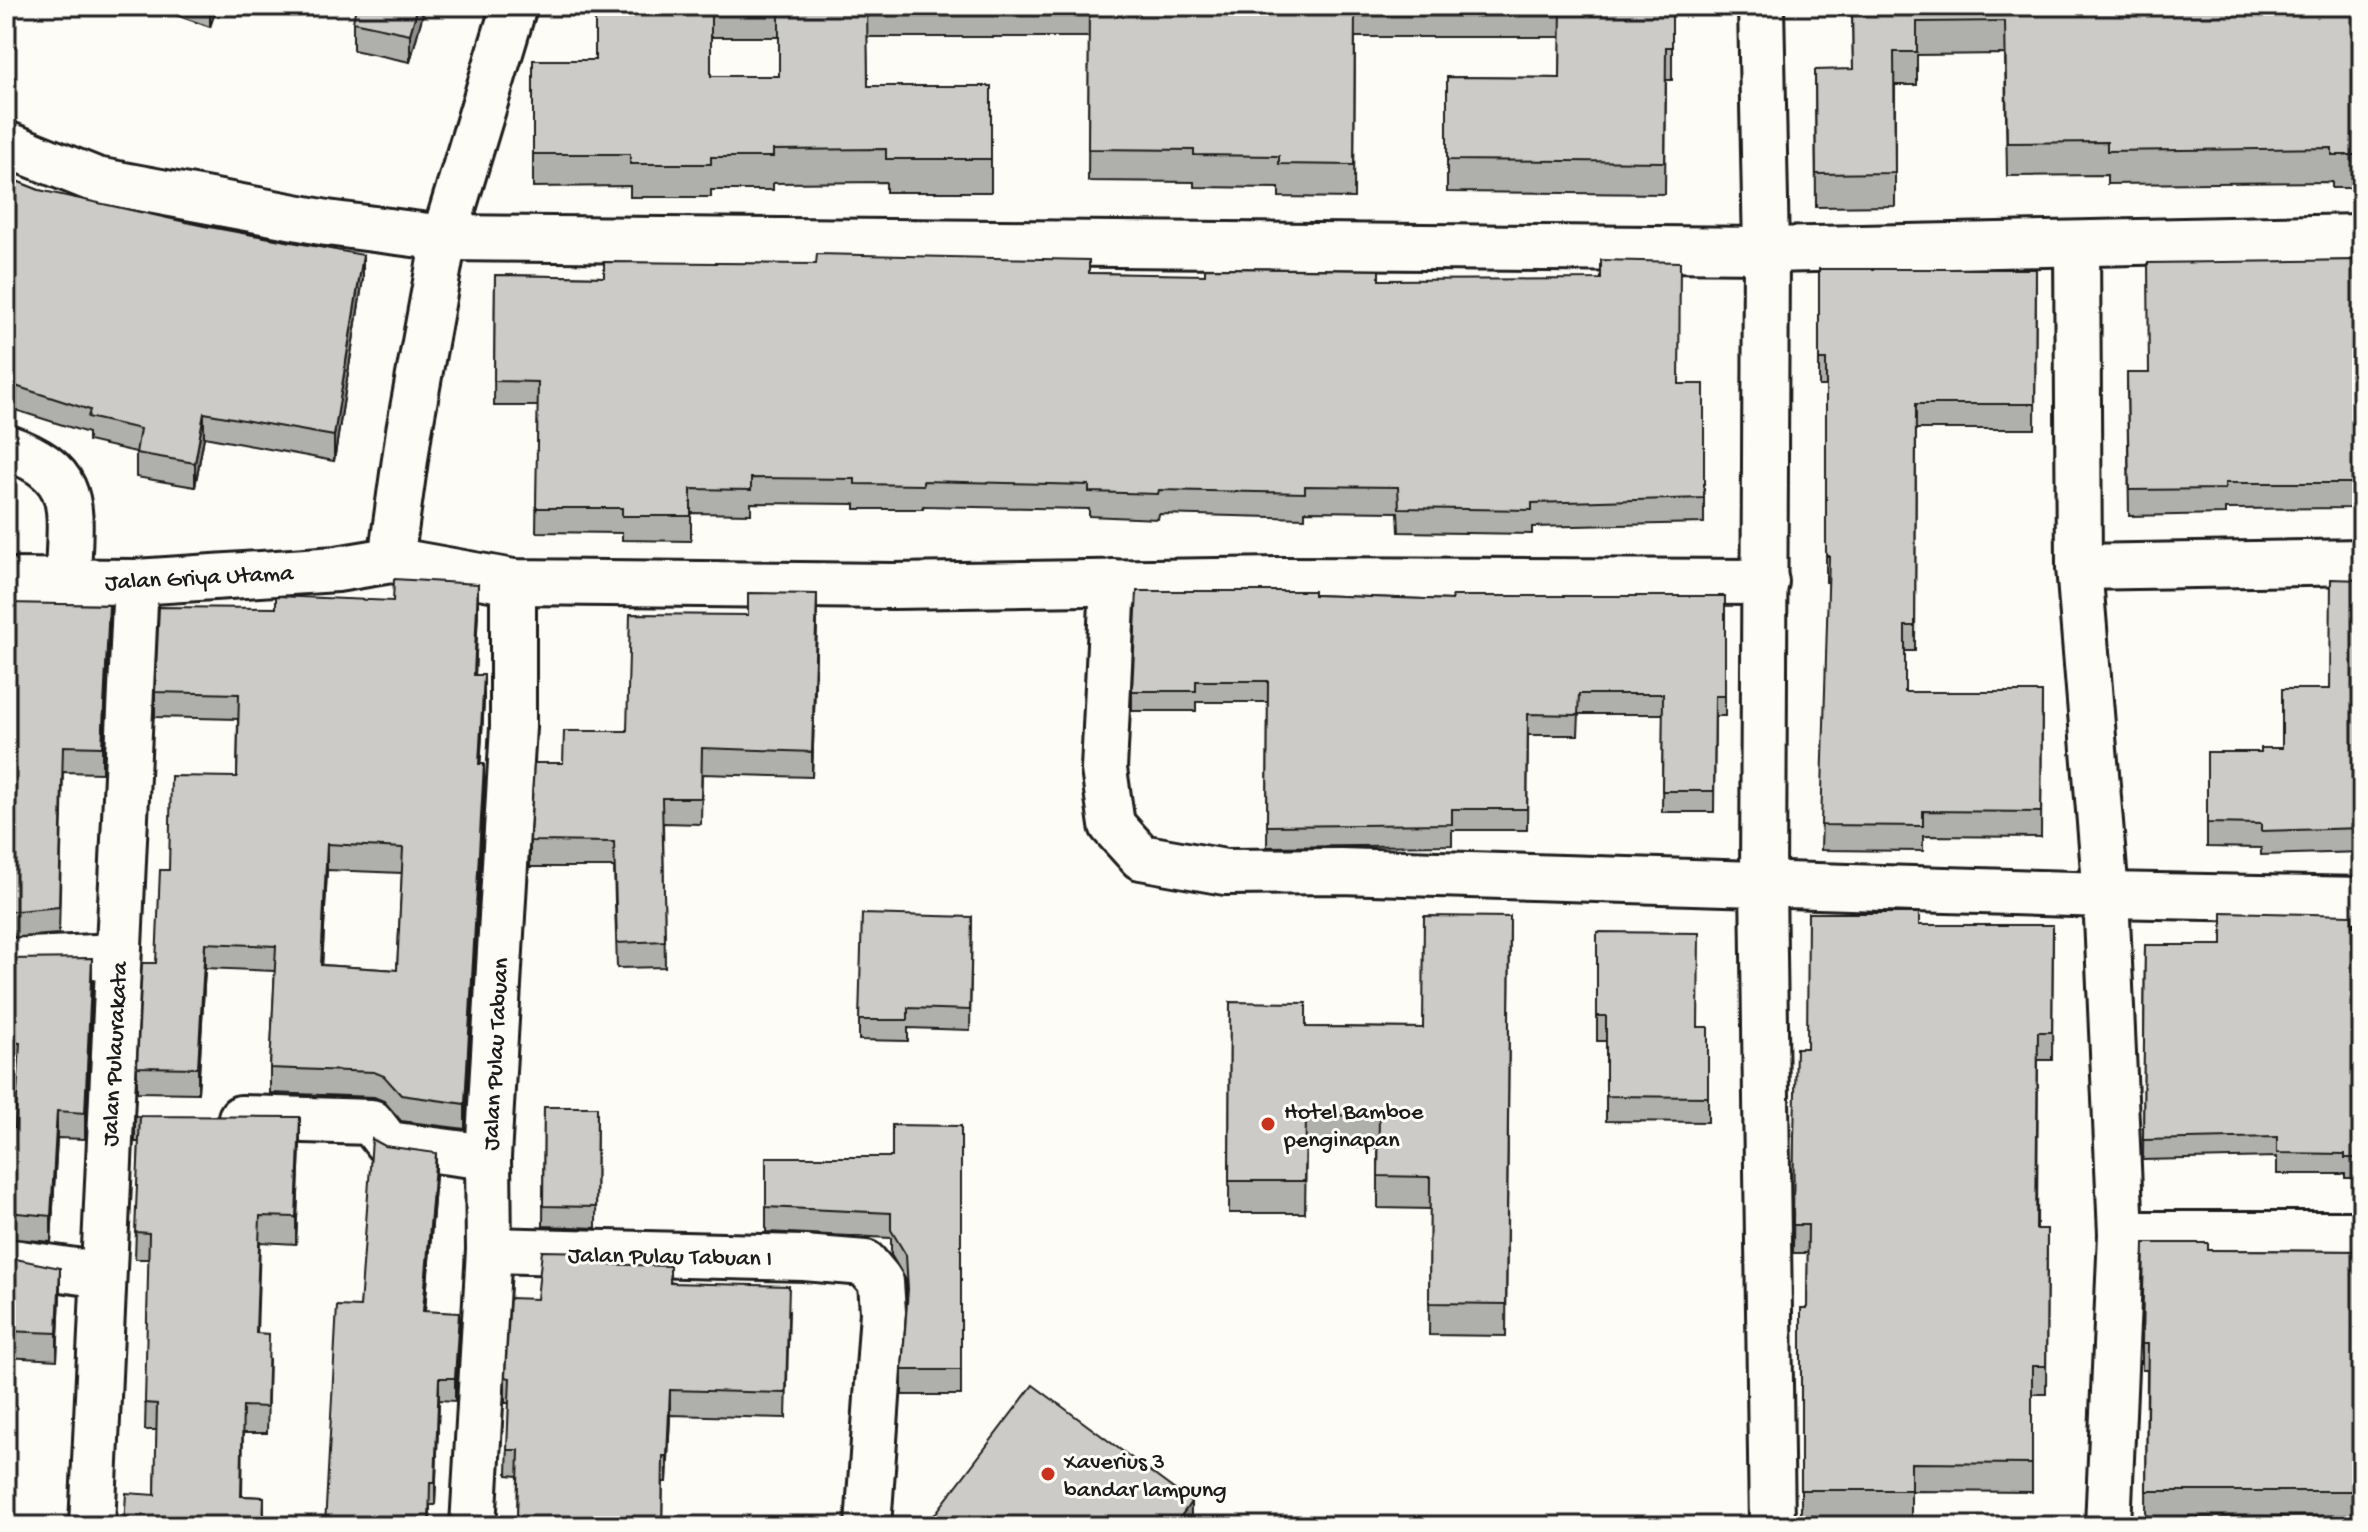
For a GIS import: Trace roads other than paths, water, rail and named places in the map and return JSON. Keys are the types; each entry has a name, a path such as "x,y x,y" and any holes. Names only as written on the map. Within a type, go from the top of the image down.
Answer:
{"street":[{"path":"391,560 409,431 444,238 514,6"},
{"path":"1761,6 1766,250 1763,883 1772,1526"},
{"path":"6,144 96,180 327,223 444,238 1766,250 2362,237"},
{"path":"2077,245 2079,567 2106,895 2121,1234 2108,1526"},
{"path":"6,447 55,471 65,486 69,516 68,581"},
{"name":"Jalan Griya Utama","path":"6,581 136,582 337,569 391,560 513,582 893,586 1113,582 1766,582"},
{"path":"2079,567 2362,562"},
{"name":"Jalan Pulaurakata","path":"92,1526 136,582"},
{"name":"Jalan Pulau Tabuan","path":"473,1526 489,1250 488,1157 513,727 513,582"},
{"path":"1113,582 1104,769 1112,825 1141,857 1225,872 1340,871 2362,900"},
{"path":"6,961 118,956"},
{"path":"111,1117 158,1118"},
{"path":"205,1118 371,1122 388,1144 488,1157"},
{"path":"2121,1234 2362,1234"},
{"name":"Jalan Pulau Tabuan I","path":"489,1250 804,1258 865,1263 881,1282 883,1312 868,1526"},
{"path":"6,1261 103,1275"}],"place":[{"name":"Hotel Bamboe penginapan","path":"1268,1124"},
{"name":"Xaverius 3 bandar lampung","path":"1048,1474"}]}
